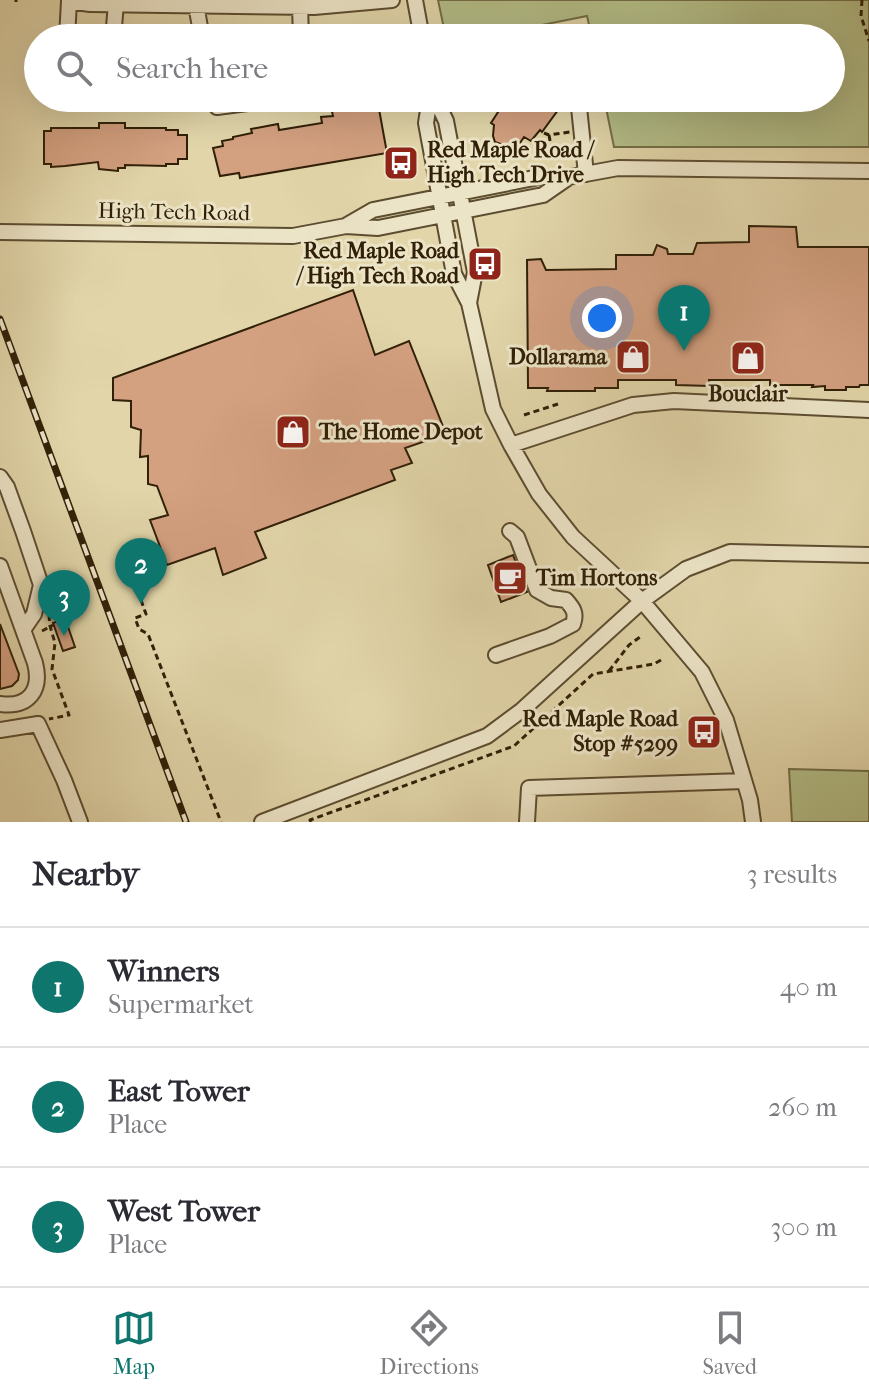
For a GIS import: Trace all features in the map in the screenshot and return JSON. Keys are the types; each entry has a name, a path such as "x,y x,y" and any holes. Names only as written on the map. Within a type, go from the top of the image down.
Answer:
{"street":[{"path":"68,24 69,0 90,4 300,6 392,0"},
{"path":"415,0 419,24"},
{"path":"114,24 116,4"},
{"path":"196,5 199,24"},
{"path":"300,6 301,24"},
{"path":"429,112 426,123 454,274 469,303 493,409 539,494 573,537 642,601 702,672 726,720 750,800 753,822"},
{"path":"441,112 446,121 475,272 469,303"},
{"path":"579,112 586,174"},
{"name":"High Tech Road","path":"346,226 373,210 539,177 569,177 618,168 869,171"},
{"name":"High Tech Road","path":"0,232 293,236 346,226 378,228 543,195 569,177"},
{"path":"511,445 633,405 674,401 869,410"},
{"path":"0,477 7,487 41,585 34,614 23,630"},
{"path":"496,655 550,636 573,624 575,619 575,612 566,600 551,598 537,590 517,537 510,531"},
{"path":"262,822 487,736 522,710 642,601 686,569 730,552 869,555"},
{"path":"0,566 37,670 36,686 27,699 11,706 0,704"},
{"path":"0,730 38,724 80,822"},
{"path":"527,822 529,788 744,781"}],"path":[{"path":"862,0 861,16 869,41"},
{"path":"552,152 547,134 581,129"},
{"path":"524,415 558,404"},
{"path":"141,600 145,614 135,618 139,629 148,634 221,822"},
{"path":"38,724 69,715 52,669 55,643 49,611"},
{"path":"42,631 52,626"},
{"path":"609,671 629,645 640,637"}],"green space":[{"path":"438,0 869,0 869,147 614,147 607,112 845,112 845,24 589,24 587,16 547,24 443,24"},
{"path":"789,769 869,771 869,822 792,822"}],"building":[{"path":"332,112 380,112 387,153 240,178 239,173 220,176 213,148 223,146 222,141 252,133 251,129 278,124 279,130 322,123 321,117 333,116"},
{"path":"498,112 557,112 531,141 524,137 520,143 516,141 506,146 495,142 494,125 491,123"},
{"path":"99,123 125,123 125,128 178,130 178,135 187,135 187,159 178,159 178,164 166,166 125,165 118,171 99,169 98,162 51,167 51,164 44,164 44,131 51,131 51,128 99,128"},
{"path":"749,226 796,227 798,247 869,247 869,385 825,390 825,386 770,385 770,380 709,380 710,386 676,385 676,380 618,380 618,388 595,388 595,391 528,388 527,260 541,259 546,270 616,269 616,255 653,255 657,245 667,249 668,254 693,254 697,243 749,242"},
{"name":"The Home Depot","path":"353,290 375,355 409,341 446,434 405,448 412,463 391,470 395,480 255,532 266,558 223,575 215,548 167,565 150,520 168,515 157,486 148,484 148,456 140,457 141,430 131,427 131,401 113,400 113,378"},
{"name":"Tim Hortons","path":"513,555 527,592 501,602 488,565"},
{"path":"65,618 75,647 63,651 53,623"},
{"path":"0,624 19,674 12,686 0,689"}],"railway":[{"path":"0,319 186,822"}],"place":[{"name":"Red Maple Road / High Tech Drive","path":"401,163"},
{"name":"Red Maple Road / High Tech Road","path":"485,264"},
{"name":"Winners","path":"684,351"},
{"name":"Dollarama","path":"633,357"},
{"name":"Bouclair","path":"748,358"},
{"name":"The Home Depot","path":"293,432"},
{"name":"Tim Hortons","path":"510,578"},
{"name":"East Tower","path":"141,604"},
{"name":"West Tower","path":"64,636"},
{"name":"Red Maple Road Stop #5299","path":"704,732"}]}
